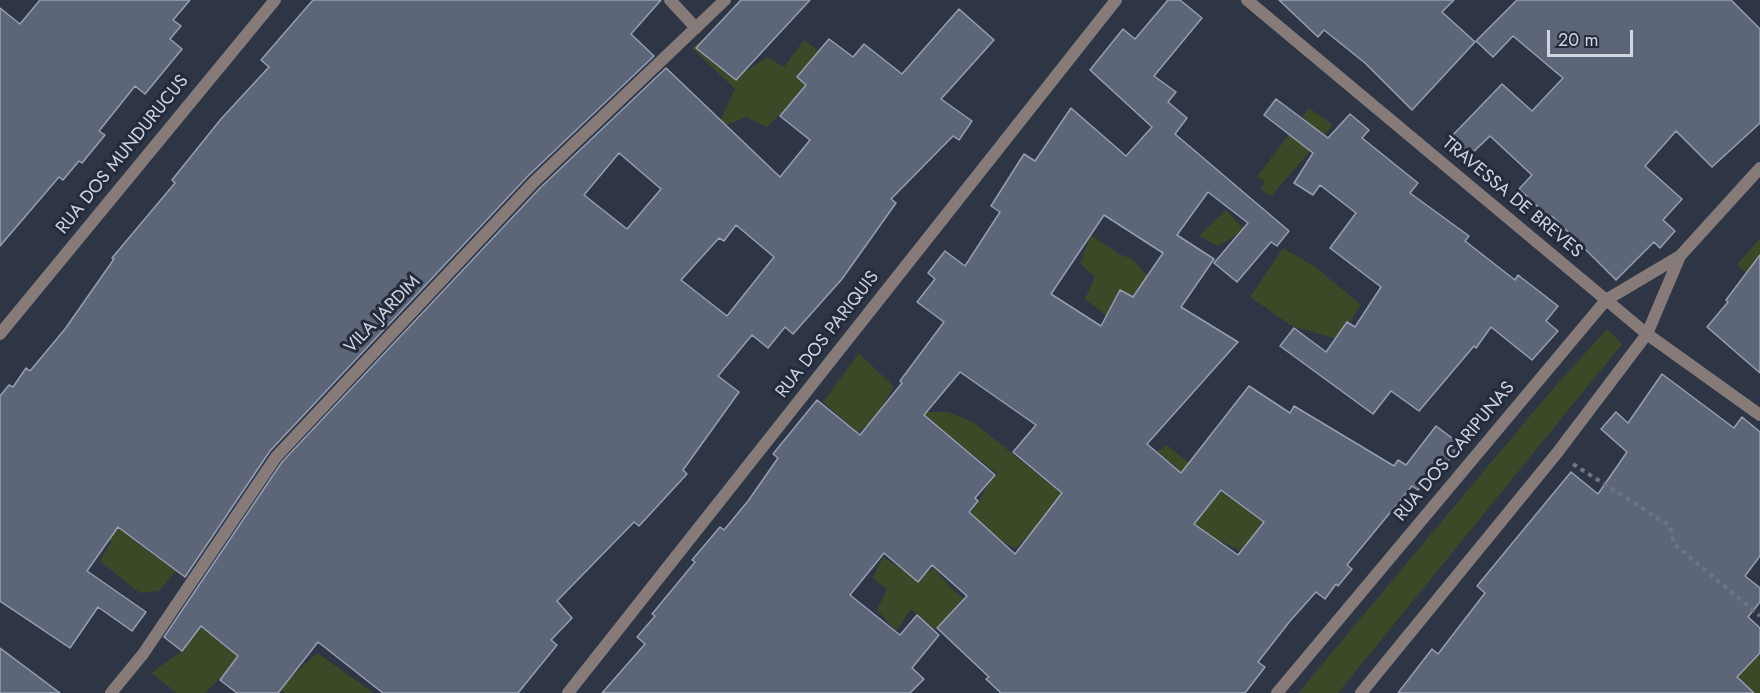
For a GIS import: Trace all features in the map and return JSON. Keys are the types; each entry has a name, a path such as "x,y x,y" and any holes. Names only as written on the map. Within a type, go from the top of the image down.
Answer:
{"street":[{"name":"RUA DOS MUNDURUCUS","path":"0,334 275,0"},
{"path":"670,0 696,28"},
{"name":"VILA JARDIM","path":"111,693 143,654 276,457 534,182 725,0"},
{"name":"RUA DOS PARIQUIS","path":"568,693 1116,0"},
{"name":"TRAVESSA DE BREVES","path":"1247,0 1647,334 1760,415"},
{"name":"RUA DOS CARIPUNAS","path":"1277,693 1606,300 1680,256 1760,168"},
{"name":"RUA DOS CARIPUNAS","path":"1361,693 1557,453 1647,334 1680,256"}],"path":[{"path":"1557,453 1670,526 1674,544 1760,616"}],"green space":[{"path":"710,33 747,71 767,57 784,67 804,40 853,75 793,101 767,127 747,117 716,129 735,89 692,48"},
{"path":"1309,108 1333,125 1271,196 1261,189 1265,181 1257,177"},
{"path":"1226,210 1245,230 1218,246 1199,236"},
{"path":"1091,235 1119,254 1132,259 1149,277 1135,298 1107,316 1085,299 1095,277 1080,263"},
{"path":"1760,238 1760,286 1737,265"},
{"path":"1283,248 1318,269 1361,305 1338,339 1292,326 1250,297"},
{"path":"1607,329 1622,344 1338,693 1298,693 1551,391"},
{"path":"859,353 894,387 876,416 858,433 823,402"},
{"path":"915,412 948,412 973,422 1065,496 1015,549 970,515 993,477 998,474"},
{"path":"1132,413 1153,435 1135,462 1161,483 1177,467 1156,452 1167,445 1235,500 1252,479 1272,485 1264,497 1277,507 1241,551 1193,527 1201,515 1174,493 1161,509 1140,498 1108,475 1116,463 1102,447 1120,431"},
{"path":"69,495 176,571 159,591 140,593 100,561 111,542 64,509"},
{"path":"883,557 915,578 934,568 949,586 1067,693 948,616 934,630 911,609 896,631 877,610 887,589 873,578"},
{"path":"202,626 240,657 205,693 177,693 151,673 182,651"},
{"path":"317,653 374,693 285,693 278,689"},
{"path":"1760,654 1760,693 1735,693 1736,677"}],"building":[{"path":"40,0 190,0 173,20 181,26 170,39 182,49 145,94 135,86 99,131 105,135 82,163 79,161 63,180 59,177 0,246 0,8 20,24"},
{"path":"313,0 661,0 631,34 654,56 528,176 270,451 185,577 118,527 87,571 146,612 132,631 98,607 70,648 0,601 0,396 9,385 13,387 26,368 30,371 65,329 114,259 112,258 175,183 172,180 221,119 269,67 261,60"},
{"path":"741,0 810,0 736,80 696,48"},
{"path":"1168,0 1180,0 1202,18 1154,76 1176,92 1168,102 1187,118 1175,134 1289,231 1277,246 1271,242 1237,282 1214,263 1248,223 1208,192 1177,235 1214,259 1181,307 1238,342 1147,444 1181,473 1249,386 1290,413 1294,406 1394,466 1398,460 1406,465 1436,426 1460,444 1447,463 1441,459 1418,490 1412,486 1347,565 1352,569 1338,586 1336,584 1325,599 1316,592 1290,621 1258,662 1265,667 1245,693 1001,693 986,679 989,677 937,628 967,596 932,565 918,582 884,553 850,595 900,635 917,615 939,635 912,668 924,679 910,693 602,693 645,644 637,637 655,616 652,614 695,562 692,560 720,527 724,530 748,501 778,458 773,454 817,400 860,435 902,383 900,381 944,322 917,302 935,279 928,273 945,251 965,266 1000,212 991,206 1024,154 1035,161 1071,108 1126,156 1152,127 1090,70 1123,29 1135,39","holes":["1104,215 1163,253 1133,297 1120,290 1101,326 1051,294","960,372 1036,425 1013,452 1062,493 1015,554 969,512 978,501 975,498 995,475 924,415","1221,490 1264,522 1238,555 1194,524"]},
{"path":"1279,0 1454,0 1442,12 1475,42 1412,110 1365,63 1324,30 1318,37"},
{"path":"1517,0 1731,0 1760,29 1760,123 1712,167 1676,131 1645,166 1682,199 1663,220 1675,231 1660,248 1654,242 1616,280 1552,216 1550,218 1519,189 1532,175 1490,136 1468,157 1449,139 1502,84 1532,111 1563,78 1513,36 1493,57 1476,41"},
{"path":"959,9 994,40 941,99 972,121 959,140 953,136 891,199 896,203 842,279 793,334 785,327 768,348 752,335 718,376 739,392 683,470 687,474 639,526 634,522 557,601 572,618 551,640 557,645 518,693 383,693 318,642 278,693 237,693 220,680 238,656 201,626 182,651 164,637 282,462 540,188 666,68 780,177 810,140 780,116 806,85 797,77 829,39 853,57 864,44 902,74","holes":["619,153 661,189 627,229 584,195","736,225 774,257 727,316 681,280 719,238 724,241"]},
{"path":"1276,99 1328,138 1350,114 1369,130 1362,138 1418,183 1410,193 1469,236 1465,241 1515,280 1518,275 1558,306 1546,321 1558,331 1532,360 1491,327 1476,348 1474,346 1419,411 1391,391 1373,414 1280,346 1294,328 1326,352 1347,322 1355,327 1381,287 1330,248 1356,213 1320,185 1313,195 1294,183 1313,153 1264,115"},
{"path":"1760,255 1760,373 1707,327 1728,302 1726,300"},
{"path":"1662,374 1734,428 1742,417 1760,432 1760,556 1745,576 1760,588 1760,602 1748,617 1760,628 1760,653 1737,677 1754,693 1398,693 1432,649 1438,654 1485,593 1477,586 1571,472 1598,494 1627,452 1601,429 1616,412 1628,423"},
{"path":"0,648 60,693 0,693"}]}
